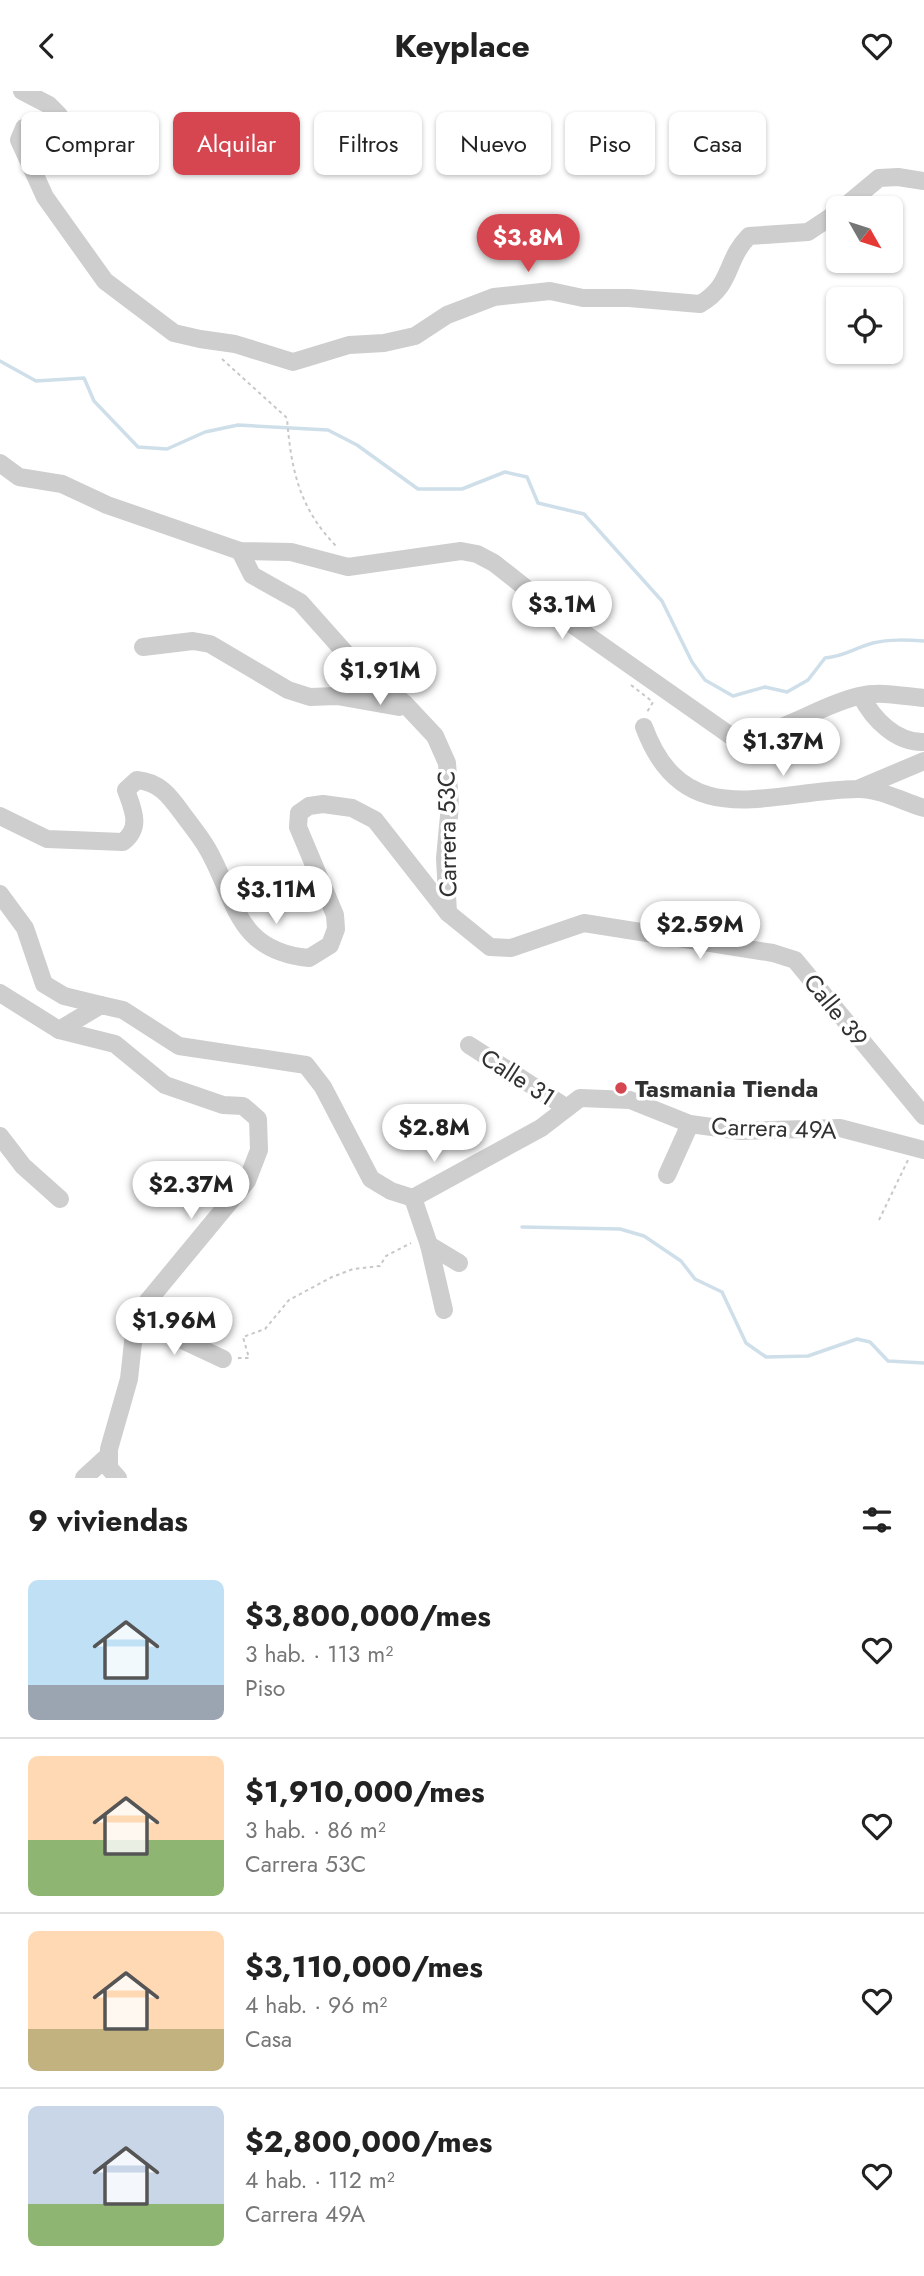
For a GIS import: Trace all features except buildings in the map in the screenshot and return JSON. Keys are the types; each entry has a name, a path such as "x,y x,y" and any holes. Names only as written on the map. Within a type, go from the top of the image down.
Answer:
{"street":[{"path":"22,91 49,105 59,115 58,125 24,128 19,140 46,197 105,281 174,333 235,344 293,362 349,345 384,343 415,336 447,315 494,297 550,291 583,298 629,298 700,304 722,286 738,247 749,236 808,232 826,220"},
{"path":"858,196 879,178 898,177 924,181"},
{"path":"0,463 19,477 62,484 107,505 240,551 291,552 348,567 461,551 477,554 494,563 623,660 731,736 750,737 805,719 841,701 861,696 884,694 924,698"},
{"name":"Carrera 53C","path":"240,551 252,575 300,602 349,657 405,704 435,736 447,763 450,805 445,858 448,913"},
{"path":"143,647 192,641 211,643 288,690 310,697 337,696 400,707 405,704"},
{"path":"861,696 868,709 889,731 903,739 924,743"},
{"path":"644,727 653,751 673,776 723,800 860,788 924,761"},
{"name":"Calle 39","path":"0,816 47,839 123,842 133,834 136,821 126,790 137,780 151,781 168,794 208,849 230,903 242,923 273,949 309,958 330,945 336,929 335,915 298,827 299,814 309,806 323,804 352,808 375,820 448,913 490,947 511,948 584,923 773,953 795,960 924,1116"},
{"path":"860,788 924,808"},
{"path":"0,894 25,928 44,984 64,996 122,1010 178,1046 306,1065 323,1087 371,1179 391,1191 413,1198 421,1244 444,1310"},
{"path":"0,993 59,1030 115,1044 164,1085 223,1105 243,1106 258,1119 259,1150 247,1181 147,1302 135,1324 130,1379 108,1456 109,1468 118,1478"},
{"path":"59,1030 101,1005"},
{"name":"Calle 31","path":"469,1045 567,1108"},
{"name":"Carrera 49A","path":"413,1198 541,1128 580,1098 630,1100 690,1124 741,1131 840,1128 919,1148"},
{"path":"667,1175 690,1124"},
{"path":"0,1136 23,1166 60,1199"},
{"path":"421,1244 459,1263"},
{"path":"135,1324 159,1329 223,1359"},
{"path":"84,1478 108,1456"}],"path":[{"path":"218,355 286,418 290,453 308,512 318,529 345,555 348,567"},
{"path":"623,660 626,681 653,702 644,727"},
{"path":"879,1220 919,1148"},
{"path":"223,1359 249,1358 243,1337 265,1329 289,1300 331,1277 353,1269 380,1266 386,1256 421,1244"}],"waterway":[{"path":"0,361 36,381 84,378 94,401 138,447 167,449 205,432 238,425 328,430 357,445 418,489 462,489 505,472 527,477 538,503 584,514 662,601 692,662 705,680 733,696 765,687 787,692 808,680 825,658 839,656 873,643 892,640 924,641"},
{"path":"522,1227 620,1229 644,1236 681,1261 695,1279 722,1292 746,1343 766,1357 808,1356 857,1339 870,1342 888,1361 924,1363"}],"place":[{"name":"Tasmania Tienda","path":"621,1088"}]}
